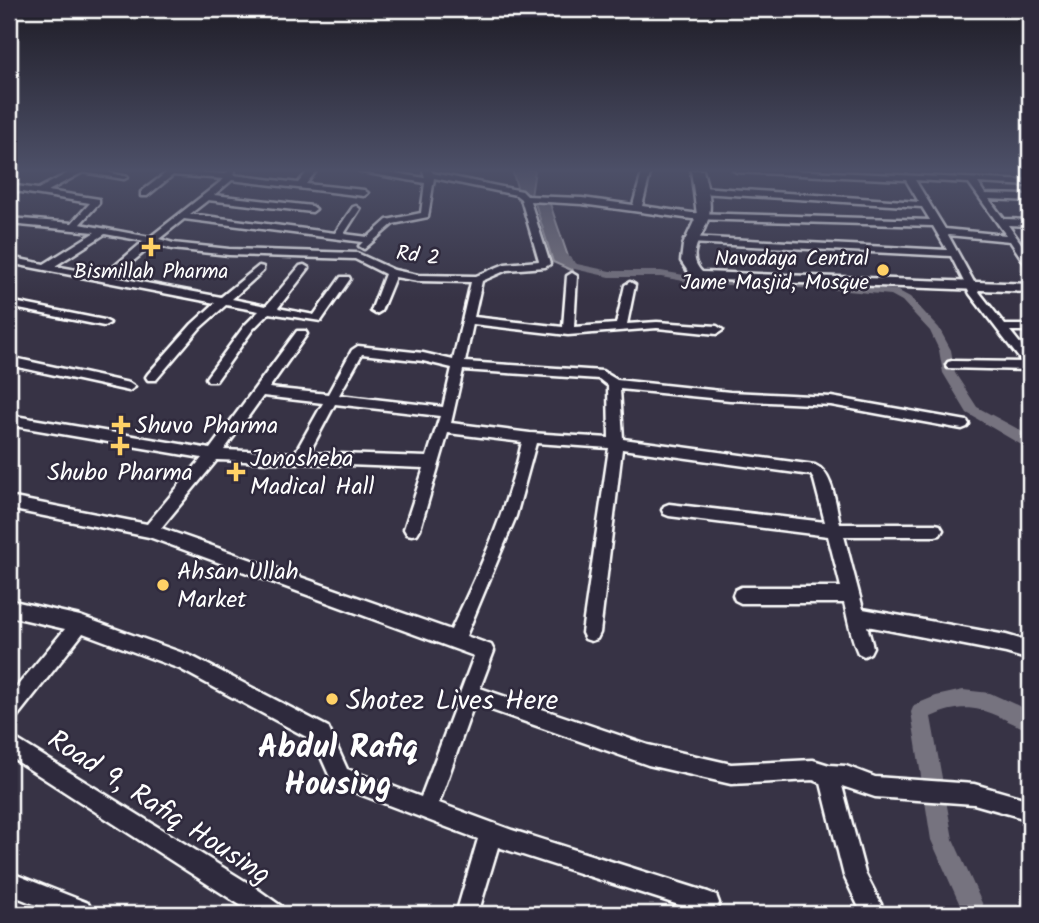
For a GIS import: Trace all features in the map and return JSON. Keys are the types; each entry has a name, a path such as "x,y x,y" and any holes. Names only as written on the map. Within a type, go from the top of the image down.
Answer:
{"street":[{"path":"74,226 85,213"},
{"path":"107,278 187,213"},
{"path":"338,236 353,213"},
{"path":"9,220 105,230 172,246 229,252 357,256 390,222 425,213"},
{"path":"412,529 434,463 460,366 477,279 505,267 545,264 530,213"},
{"path":"679,213 939,228 1015,239"},
{"path":"931,213 971,288 1030,365"},
{"path":"996,213 1028,256"},
{"path":"183,216 370,240"},
{"path":"703,216 689,240 688,261 698,276 971,288 1030,288"},
{"path":"1002,222 1030,223"},
{"path":"46,267 105,230"},
{"path":"689,240 954,253"},
{"name":"Rd 2","path":"357,256 391,273 418,278 477,279"},
{"path":"9,260 317,319 345,279"},
{"path":"212,378 249,327 273,307 304,268"},
{"path":"152,377 196,326 259,269"},
{"path":"376,311 391,273"},
{"path":"568,331 572,276"},
{"path":"621,327 630,285"},
{"path":"9,304 104,323"},
{"path":"470,320 568,331 657,325 717,330"},
{"path":"1004,328 1030,328"},
{"path":"150,531 213,455 301,334"},
{"path":"299,458 358,350 423,357 460,366 602,375 614,384 730,396 831,401 962,424"},
{"path":"9,361 129,387"},
{"path":"952,365 1030,365"},
{"path":"591,633 616,443 614,384"},
{"path":"259,391 448,412"},
{"path":"9,420 213,455 434,463"},
{"path":"443,427 530,438 616,443 816,470 821,478 864,647"},
{"path":"455,640 494,558 525,468 530,438"},
{"path":"9,503 150,531 485,651 427,809"},
{"path":"669,510 835,530 935,530"},
{"path":"741,594 850,595"},
{"path":"9,608 79,624 185,662 321,734 340,777 491,834 708,903"},
{"path":"854,615 1030,651"},
{"path":"9,711 15,693 79,624"},
{"path":"469,693 648,755 731,774 813,770 846,776 875,787 974,794 1030,810"},
{"name":"Road 9, Rafiq Housing","path":"11,751 245,894 273,914"},
{"path":"829,775 855,876 874,914"},
{"path":"467,914 491,834"},
{"path":"9,883 80,911"}],"shaded area":[{"path":"538,213 553,213 573,271 553,262"}],"waterway":[{"path":"557,250 574,266 610,274 661,274 701,281 825,286 893,292 906,299 935,330 945,350 949,373 972,410 1013,432 1030,445"},
{"path":"976,914 942,840 921,712 950,701 977,700 1003,707 1030,721"}],"place":[{"name":"Bismillah Pharma","path":"151,247"},
{"name":"Navodaya Central Jame Masjid, Mosque","path":"883,270"},
{"name":"Shuvo Pharma","path":"121,425"},
{"name":"Shubo Pharma","path":"120,446"},
{"name":"Jonosheba Madical Hall","path":"236,472"},
{"name":"Ahsan Ullah Market","path":"163,585"},
{"name":"Shotez Lives Here","path":"332,699"}],"district":[{"name":"Abdul Rafiq Housing","path":"338,764"}]}
